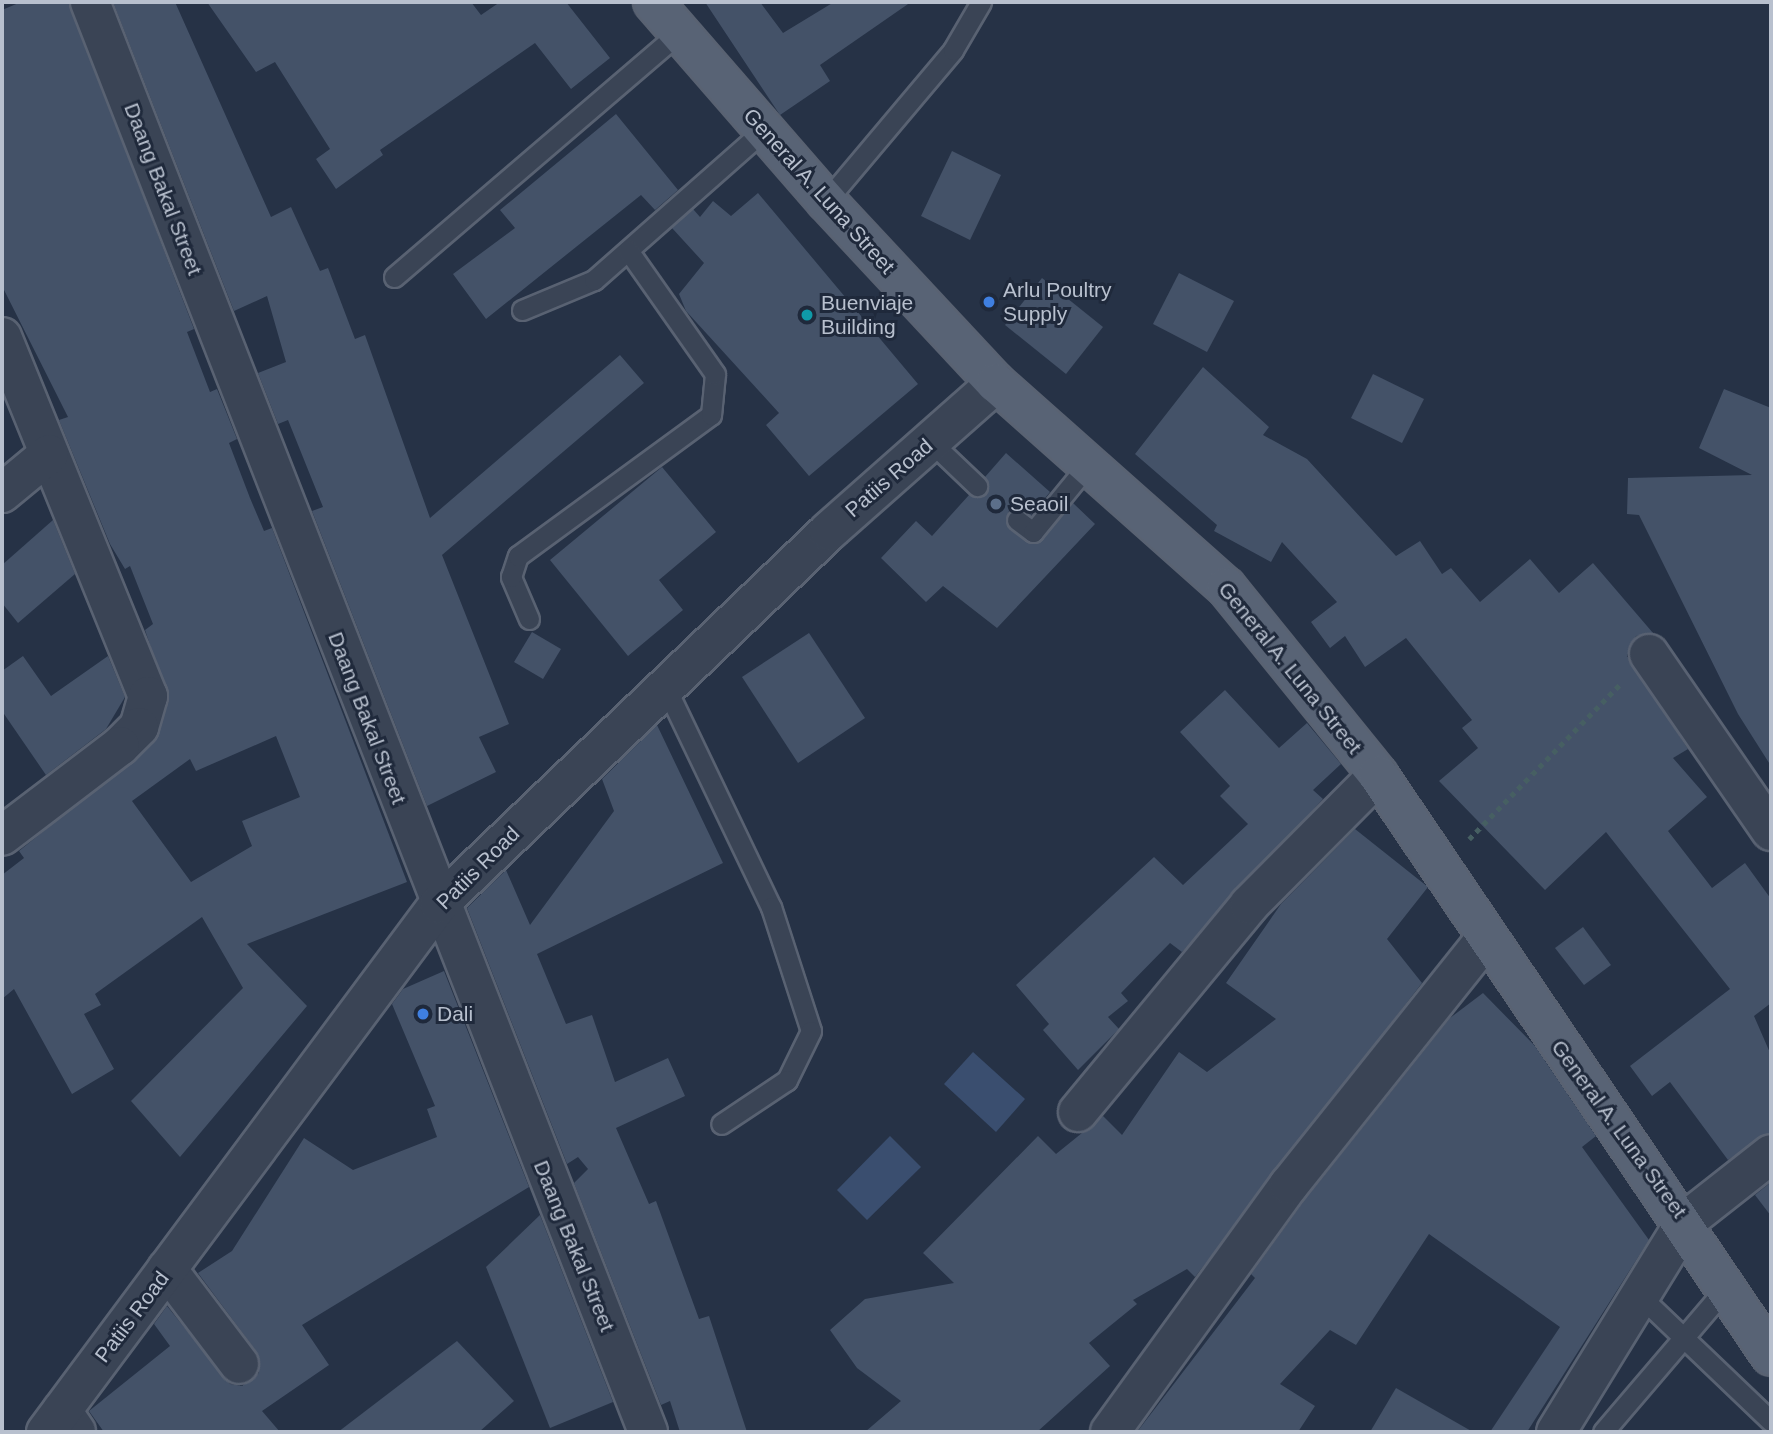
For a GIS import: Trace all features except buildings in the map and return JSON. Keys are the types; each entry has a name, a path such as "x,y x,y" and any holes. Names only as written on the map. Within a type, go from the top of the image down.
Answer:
{"main road":[{"name":"General A. Luna Street","path":"653,2 826,201 996,383 1226,587 1378,775 1441,867 1484,941 1686,1221 1771,1356"}],"street":[{"name":"Daang Bakal Street","path":"90,2 439,904 648,1432"},
{"path":"2,337 148,696 139,727 120,746 2,836"},
{"name":"Patiis Road","path":"61,1425 167,1269 439,904 665,686 996,383"},
{"path":"2,493 49,454"},
{"path":"1649,654 1771,831"},
{"path":"1077,1112 1249,905 1378,775"},
{"path":"1110,1432 1289,1185 1484,941"},
{"path":"1556,1432 1686,1221 1771,1154"},
{"path":"167,1269 239,1364"}],"lane":[{"path":"826,201 953,50 981,2"},
{"path":"394,276 679,33"},
{"path":"522,310 594,280 763,131"},
{"path":"529,619 511,577 518,556 711,415 715,374 628,250"},
{"path":"931,442 977,486"},
{"path":"1017,520 1033,532 1087,466"},
{"path":"665,686 771,907 811,1031 788,1080 720,1124"},
{"path":"1603,1432 1727,1287"},
{"path":"1640,1296 1771,1421"}],"path":[{"path":"1441,867 1649,654"}],"water":[{"path":"973,1052 1025,1099 996,1132 944,1084"},
{"path":"890,1136 921,1167 867,1220 837,1190"}],"place":[{"name":"Arlu Poultry Supply","path":"989,302"},
{"name":"Buenviaje Building","path":"807,315"},
{"name":"Seaoil","path":"996,504"},
{"name":"Dali","path":"423,1014"}]}
